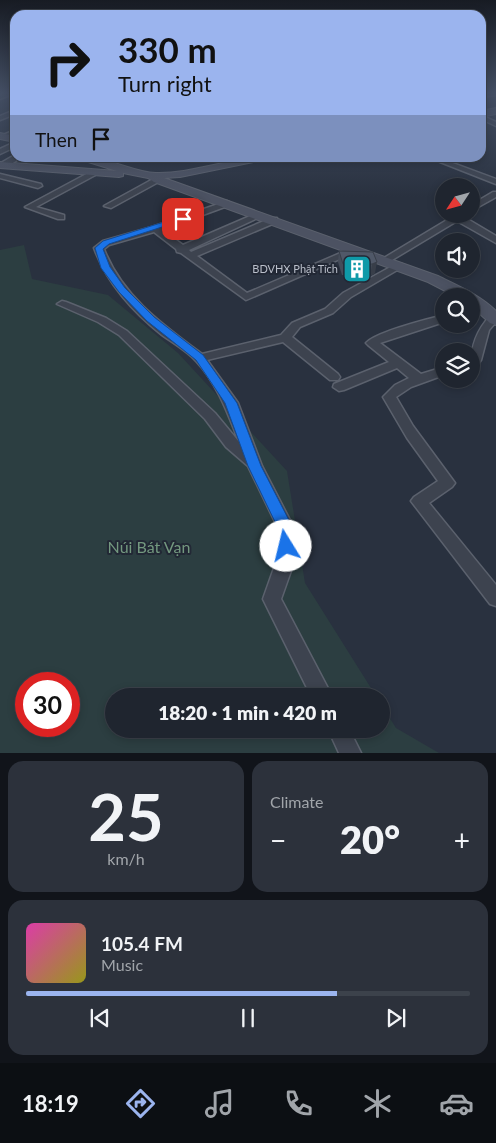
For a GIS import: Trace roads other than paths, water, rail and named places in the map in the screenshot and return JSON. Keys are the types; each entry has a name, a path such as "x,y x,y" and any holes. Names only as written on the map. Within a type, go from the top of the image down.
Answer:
{"main road":[{"path":"2,165 17,162 95,173 156,178 180,174 223,162"},
{"path":"99,162 156,178 227,203 434,278 450,288"},
{"path":"480,308 495,319"}],"street":[{"path":"17,162 1,176 12,183 38,186"},
{"path":"444,162 496,182"},
{"path":"61,217 29,207 95,173"},
{"path":"108,206 156,178"},
{"path":"480,204 496,194"},
{"path":"227,203 154,229 106,243 99,248 106,268 122,290 137,307 200,358 231,403 255,466 286,528 283,568 272,599 318,688"},
{"path":"185,253 260,215"},
{"path":"185,253 274,220"},
{"path":"384,261 447,223"},
{"path":"472,223 496,240"},
{"path":"154,229 246,297 356,250"},
{"path":"200,358 285,338 296,325 329,311 347,296 399,266"},
{"path":"62,304 102,320 122,333 210,416 231,443 255,466"},
{"path":"480,343 484,329 495,319"},
{"path":"419,379 372,343 384,337 435,321"},
{"path":"285,338 337,382 398,363"},
{"path":"435,374 394,391 389,397 399,411 407,428 435,463 446,482 432,494 419,501 496,598"},
{"path":"342,738 350,753"}],"place":[{"name":"BDVHX Phật Tích","path":"357,269"}],"park label":[{"name":"Núi Bát Vạn","path":"149,547"}]}
